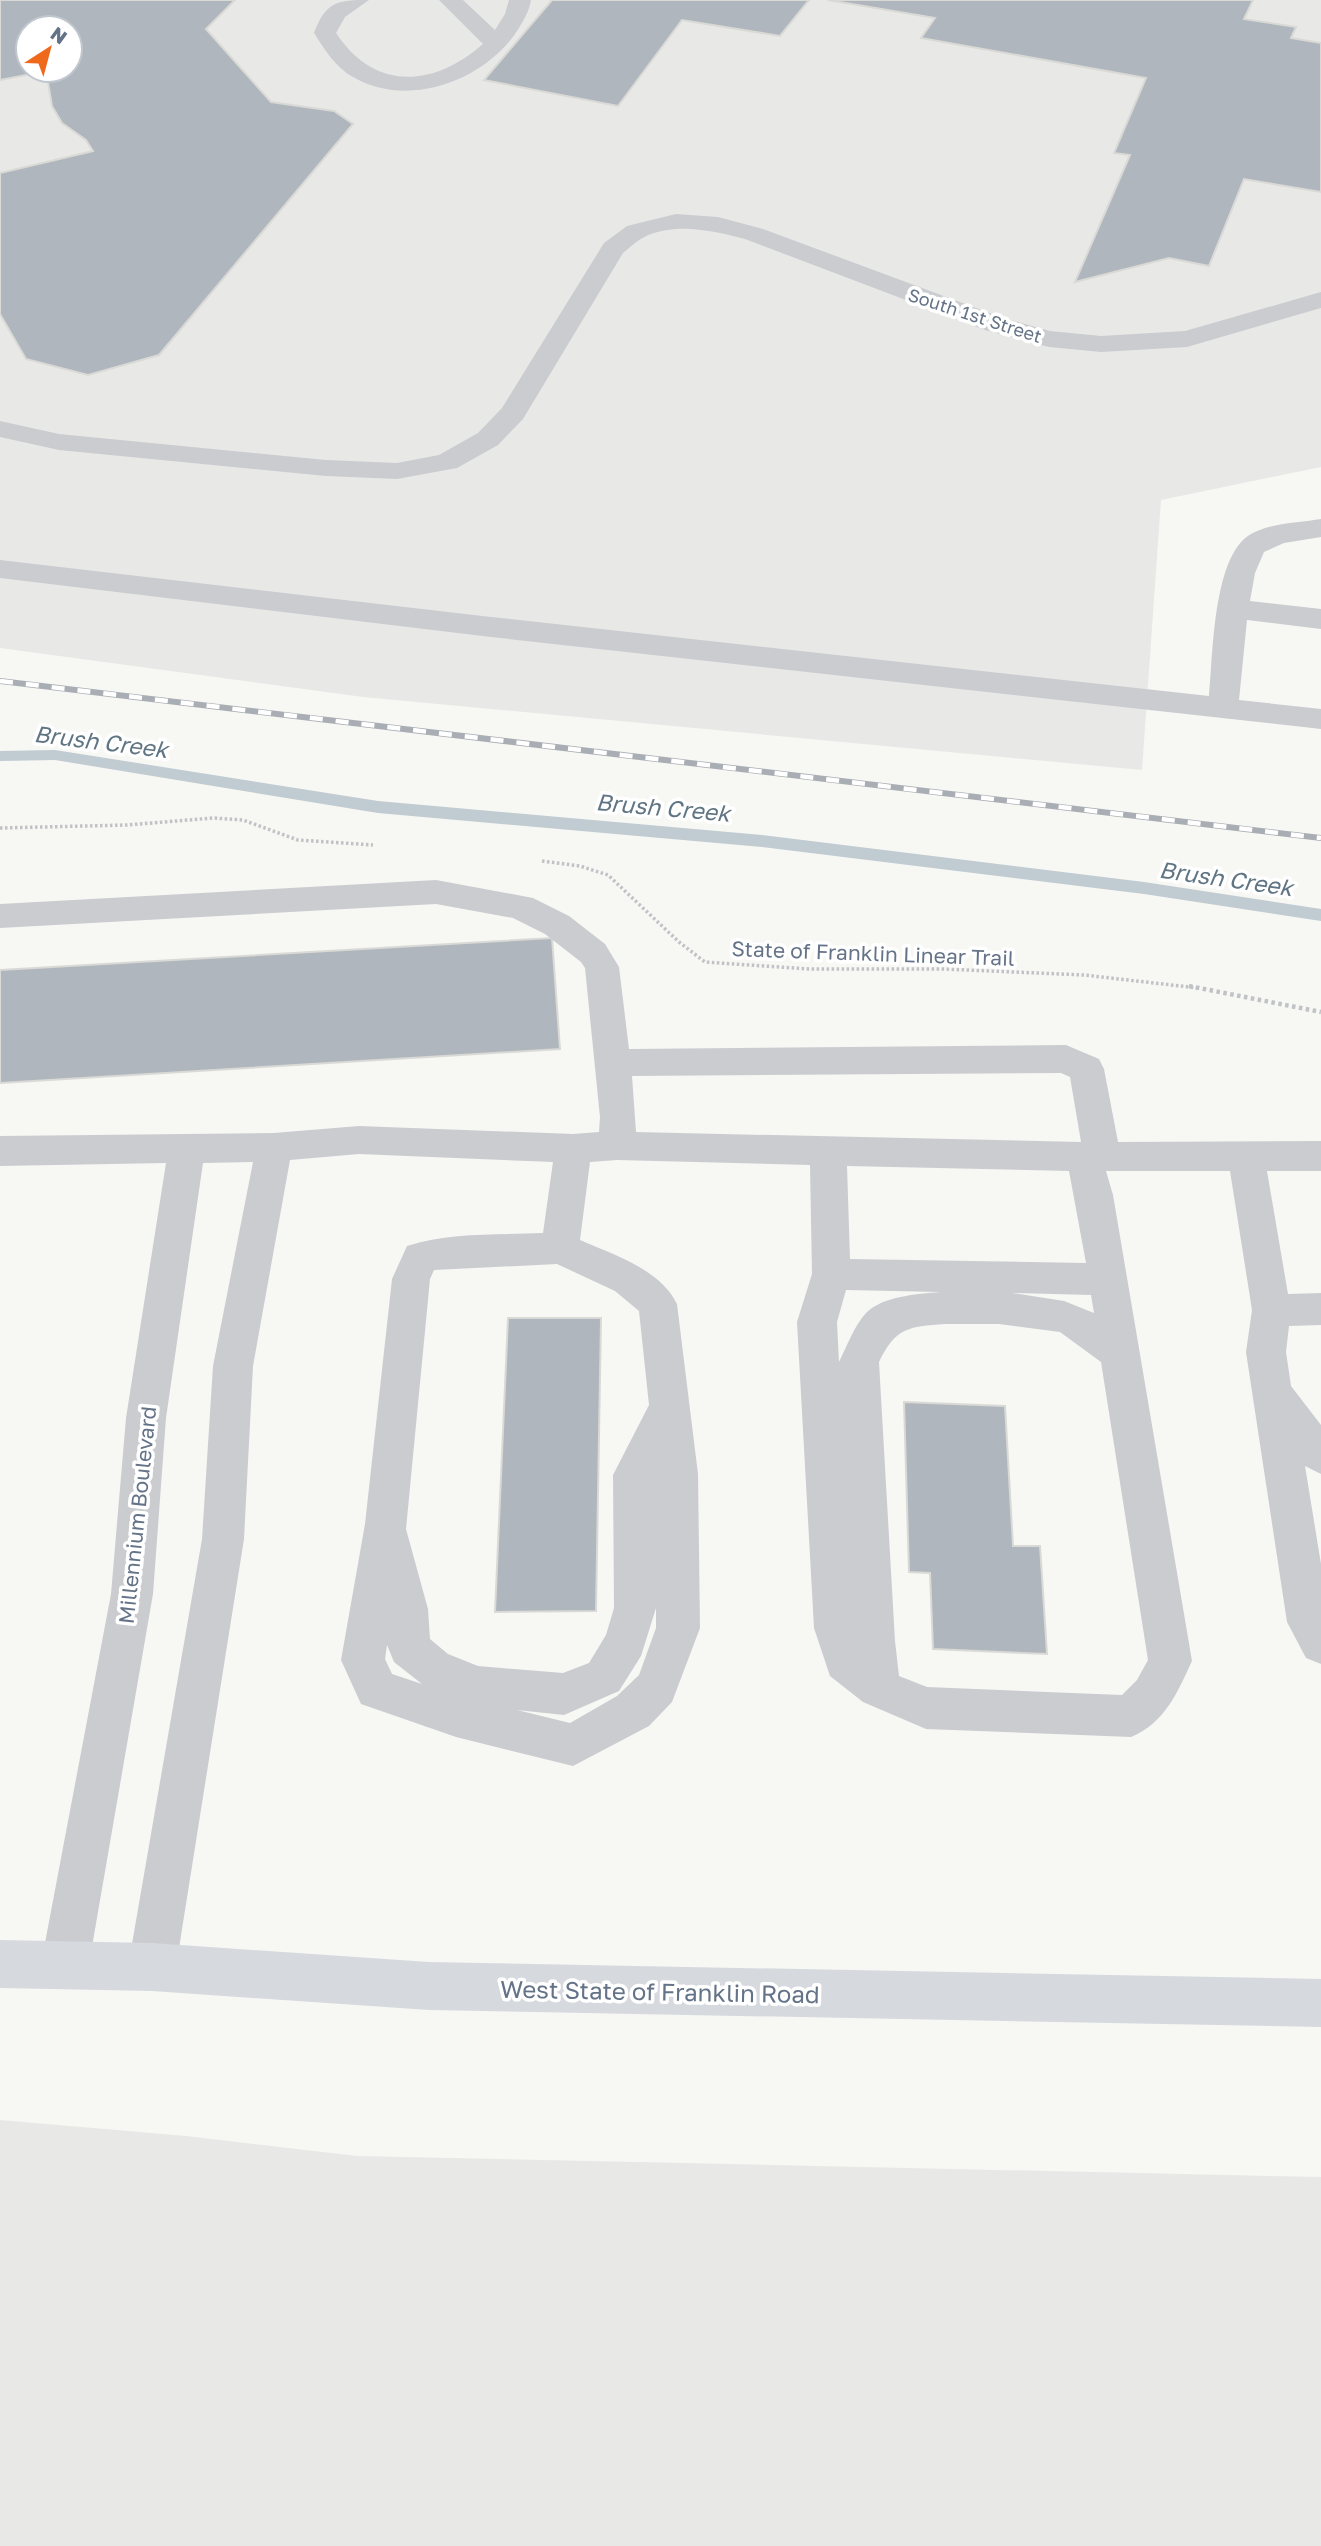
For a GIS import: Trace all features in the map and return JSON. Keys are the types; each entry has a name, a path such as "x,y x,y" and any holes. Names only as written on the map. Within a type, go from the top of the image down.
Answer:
{"highway":[{"name":"West State of Franklin Road","path":"0,1964 152,1967 429,1986 1321,2003"}],"street":[{"path":"358,0 342,6 329,18 325,33 338,52 355,69 370,77 409,82 433,81 456,75 475,65 496,44 519,11 520,0"},
{"path":"450,0 496,44"},
{"name":"South 1st Street","path":"0,429 59,442 326,468 397,471 447,462 488,439 513,413 613,248 636,231 676,222 719,224 754,234 926,300 1049,339 1101,344 1186,339 1321,300"},
{"path":"1223,708 1242,562 1251,547 1269,537 1321,528"},
{"path":"0,569 504,629 1321,719"},
{"path":"1234,609 1321,619"},
{"path":"0,916 436,892 521,907 558,925 593,953 602,967 618,1117 617,1146"},
{"path":"611,1063 1066,1059 1086,1069 1098,1122 1093,1157 1094,1195 1170,1661 1153,1695 1131,1716 926,1708 879,1688 845,1662 836,1628 817,1322 831,1274 828,1152"},
{"path":"0,1151 274,1147 359,1140 573,1148 617,1146 1093,1157 1321,1156"},
{"name":"Millennium Boulevard","path":"65,1964 132,1594 146,1418 187,1147"},
{"path":"152,1967 223,1539 233,1366 274,1147"},
{"path":"560,1248 573,1148"},
{"path":"1246,1157 1271,1310 1266,1353 1272,1392 1310,1622 1321,1644"},
{"path":"560,1248 629,1280 658,1304 670,1406 634,1475 635,1608 626,1642 604,1677 564,1694 478,1686 433,1668 409,1648 407,1609 386,1524 411,1279 421,1257 441,1253 560,1248"},
{"path":"831,1274 1108,1279"},
{"path":"879,1688 873,1641 859,1362 881,1323 898,1313 928,1308 1019,1309 1067,1318 1118,1352"},
{"path":"1271,1310 1321,1309"},
{"path":"1272,1392 1321,1456"}],"path":[{"path":"0,828 127,825 213,818 243,820 298,840 379,845"},
{"name":"State of Franklin Linear Trail","path":"540,861 580,866 608,875 679,942 705,962 809,969 944,969 1084,975 1190,986 1321,1012"}],"shaded area":[{"path":"0,0 1321,0 1321,467 1161,500 1142,770 363,697 0,648"},
{"path":"0,2120 186,2136 357,2156 1321,2177 1321,2546 0,2546"}],"building":[{"path":"0,0 235,0 206,29 271,102 334,111 353,124 159,355 88,375 26,359 0,314 0,173 93,151 86,140 62,123 52,106 48,84 84,84 84,14 14,14 14,77 0,80"},
{"path":"552,0 809,0 780,36 682,20 618,106 484,80"},
{"path":"828,0 1253,0 1244,19 1296,27 1291,38 1321,43 1321,192 1244,179 1209,266 1169,258 1075,282 1130,155 1114,153 1146,78 921,38 935,18"},
{"path":"552,938 560,1049 0,1083 0,970"},
{"path":"508,1318 601,1318 596,1611 495,1612"},
{"path":"904,1402 1005,1406 1013,1546 1040,1546 1047,1654 933,1649 930,1573 909,1572"}],"waterway":[{"name":"Brush Creek","path":"0,756 55,755 378,807 762,841 1144,888 1321,915"}],"railway":[{"path":"0,681 1321,838"}]}
